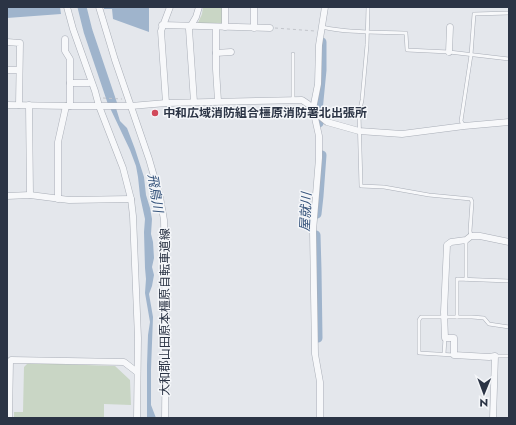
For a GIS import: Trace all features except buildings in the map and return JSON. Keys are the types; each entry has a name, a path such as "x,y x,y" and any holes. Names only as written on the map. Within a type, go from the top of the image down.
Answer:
{"street":[{"path":"67,7 73,29 123,168 131,199 138,315 137,418"},
{"name":"大和郡山田原本橿原自転車道線","path":"99,7 129,106 151,167 160,197 164,220 166,323 165,418"},
{"path":"166,103 161,31 170,7"},
{"path":"194,102 189,30 196,17 199,7"},
{"path":"225,7 225,27"},
{"path":"254,7 254,28"},
{"path":"320,418 320,382 315,354 313,231 319,151 316,113 319,45 323,29 325,7"},
{"path":"162,25 270,28"},
{"path":"216,27 218,102"},
{"path":"449,52 450,27"},
{"path":"58,199 58,142 68,106 70,83 70,59 65,51 65,39"},
{"path":"7,42 20,43 19,105"},
{"path":"216,53 231,52"},
{"path":"7,70 19,70"},
{"path":"70,83 89,83"},
{"path":"7,105 129,106 194,102 302,100 327,122 359,131 402,134 509,122"},
{"path":"29,105 30,195"},
{"path":"7,196 30,195 70,200 131,199"},
{"path":"493,418 495,356 454,355 454,338 445,338 448,245 451,242 466,240 471,236 480,236 509,242"},
{"path":"9,418 11,360 124,362 137,372"}],"lane":[{"path":"368,7 362,100 359,114 361,186 384,187 416,193 471,199 471,236"},
{"path":"464,126 461,121 471,56 474,14 509,13"},
{"path":"323,29 367,32 404,32 406,33 407,50 449,52 471,56 509,59"},
{"path":"293,54 293,100"},
{"path":"466,240 466,279"},
{"path":"457,317 457,279 509,281"},
{"path":"454,355 420,354 419,320 421,317 472,316 484,318 489,324 509,327"},
{"path":"444,354 445,338"},
{"path":"495,356 509,356"}],"path":[{"path":"270,28 323,29"},
{"path":"100,98 126,99"}],"green space":[{"path":"203,7 223,7 223,26 197,25 202,14"},
{"path":"28,363 115,366 130,380 131,405 104,404 104,418 14,418 14,412 23,412 24,367"}],"water":[{"path":"7,7 60,7 61,14 7,18"},
{"path":"104,7 149,7 149,32 113,19 112,9 104,9"},
{"path":"111,92 120,121 127,128 135,149 144,177 146,195 152,219 151,234 154,258 152,267 154,275 149,294 153,317 151,405 156,418 147,418 147,365 150,322 145,293 145,219 136,166 111,110 108,97"}],"waterway":[{"name":"飛鳥川","path":"82,7 88,31 113,105"},
{"name":"屋就川","path":"319,123 318,111 322,70 322,42"},
{"name":"屋就川","path":"317,214 322,155"},
{"name":"屋就川","path":"316,235 318,338"}],"place":[{"name":"中和広域消防組合橿原消防署北出張所","path":"155,113"}]}
